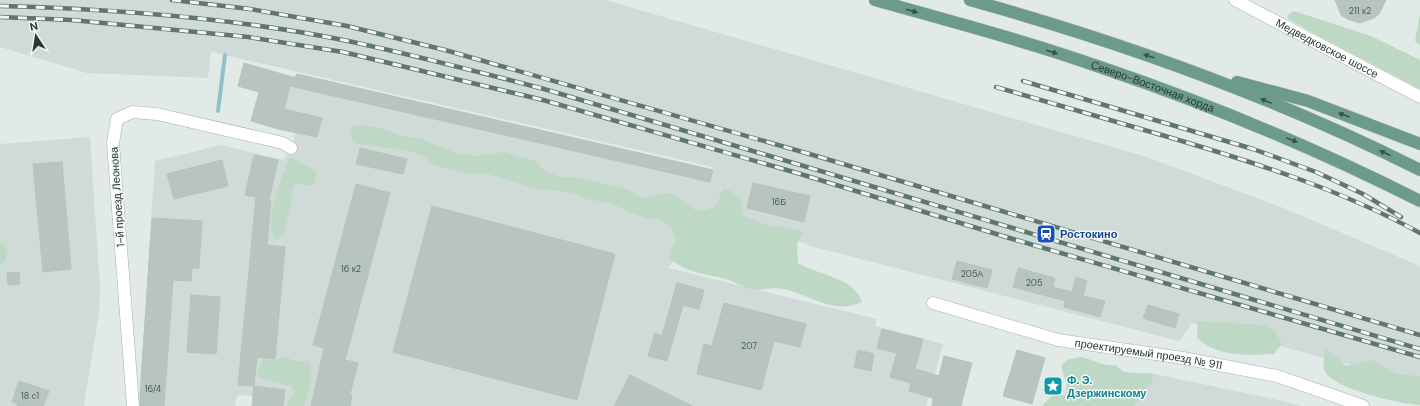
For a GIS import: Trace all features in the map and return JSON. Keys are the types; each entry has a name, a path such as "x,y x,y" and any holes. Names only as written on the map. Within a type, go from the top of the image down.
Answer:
{"main road":[{"name":"Северо-Восточная хорда","path":"874,0 1015,40 1099,66 1185,97 1305,146 1420,200"},
{"path":"970,0 1022,14 1107,41 1186,69 1313,120 1420,170"},
{"path":"1186,69 1308,101 1420,144"}],"street":[{"name":"Медведковское шоссе","path":"1235,0 1420,98"},
{"name":"1-й проезд Леонова","path":"133,406 113,143 117,119 132,112 157,114 283,143 291,148"},
{"name":"проектируемый проезд № 911","path":"933,303 1058,340 1183,358 1277,376 1363,406"}],"shaded area":[{"path":"0,0 605,0 1147,157 1286,209 1415,264 1420,267 1420,383 1192,323 1179,341 814,247 719,212 668,268 877,319 875,326 943,344 926,406 283,406 285,390 254,386 253,396 237,395 235,406 139,406 155,161 221,145 283,160 291,148 296,132 278,129 292,77 297,74 713,170 713,167 211,52 208,78 87,73 0,47"},
{"path":"90,137 100,288 99,312 84,406 0,406 0,144"},
{"path":"1145,372 1302,406 1069,406 1143,380"}],"green space":[{"path":"1294,11 1371,36 1420,60 1420,89 1288,19 1287,15"},
{"path":"1420,14 1420,45 1415,41"},
{"path":"364,125 383,129 401,136 421,139 459,154 479,156 505,152 537,162 541,168 559,177 572,177 628,189 639,197 645,198 671,193 698,212 715,207 723,189 729,190 740,198 743,216 773,227 787,227 803,232 797,244 798,263 844,282 852,287 862,302 852,306 842,307 822,303 783,289 776,288 755,290 729,280 691,271 677,264 670,258 670,251 677,240 671,228 660,219 647,219 609,203 586,199 574,193 534,188 488,174 466,173 434,165 420,154 399,149 357,144 352,140 351,126"},
{"path":"289,157 316,171 315,183 309,186 295,183 292,190 291,204 283,236 275,240 271,222 272,210 278,187"},
{"path":"0,242 8,249 5,261 0,265"},
{"path":"1198,321 1263,325 1275,331 1282,344 1274,354 1243,355 1224,352 1215,349 1197,338"},
{"path":"1326,348 1346,366 1372,360 1397,374 1420,376 1420,405 1385,399 1357,391 1334,381 1327,375 1324,369 1324,354"},
{"path":"283,356 295,361 309,361 312,372 304,406 287,406 294,391 291,386 259,378 257,372 263,359 275,361"},
{"path":"1081,357 1102,364 1115,365 1124,372 1152,374 1153,381 1143,391 1134,406 1042,406 1052,395 1065,395 1066,382 1062,364 1069,359"}],"building":[{"path":"1335,0 1386,0 1379,14 1374,18 1360,23 1347,19 1341,15"},
{"path":"244,63 296,78 297,74 713,170 710,182 290,86 284,109 322,118 317,137 278,129 251,121 259,92 238,86"},
{"path":"360,148 407,159 403,174 356,164"},
{"path":"254,155 278,160 269,201 271,201 267,245 285,247 275,359 257,357 254,386 238,385 256,197 245,195"},
{"path":"222,160 228,186 174,199 167,174"},
{"path":"62,162 71,269 43,272 33,164"},
{"path":"753,183 810,196 804,222 747,208"},
{"path":"356,184 390,193 345,360 358,363 350,394 352,395 350,406 311,406 324,348 313,345"},
{"path":"432,206 615,254 577,400 393,352"},
{"path":"152,218 202,221 199,268 192,268 191,281 173,280 164,406 140,406 140,395"},
{"path":"957,261 992,270 987,288 952,279"},
{"path":"1018,268 1055,278 1053,287 1072,292 1076,277 1087,281 1083,296 1105,301 1100,317 1064,307 1065,301 1013,287"},
{"path":"19,272 20,284 8,285 7,273"},
{"path":"677,283 704,290 699,309 683,305 667,361 648,356 655,333 662,336"},
{"path":"191,295 220,297 216,354 187,352"},
{"path":"724,303 806,324 800,347 774,341 761,390 697,374 704,344 712,346"},
{"path":"1148,305 1179,314 1175,328 1143,318"},
{"path":"882,329 923,339 915,369 939,376 944,356 972,363 961,406 932,406 933,398 909,391 911,383 890,377 897,353 877,348"},
{"path":"858,350 874,354 871,371 854,367"},
{"path":"1017,350 1045,358 1032,404 1003,396"},
{"path":"630,375 692,406 614,406"},
{"path":"19,381 49,391 43,406 17,406 18,404 12,402"},
{"path":"254,386 285,390 283,406 252,406"}],"waterway":[{"path":"218,111 225,55"}],"railway":[{"path":"172,0 250,9 347,26 445,50 806,153 1420,335"},
{"path":"0,6 131,12 262,26 348,41 422,58 544,89 1420,349"},
{"path":"0,17 72,20 248,37 343,52 543,100 797,173 1016,240 1420,357"},
{"path":"1023,81 1253,149 1316,172 1363,194 1401,217"},
{"path":"996,87 1231,156 1296,178 1359,203 1420,233"}],"place":[{"name":"Ростокино","path":"1046,234"},
{"name":"Ф. Э. Дзержинскому","path":"1053,386"}]}
